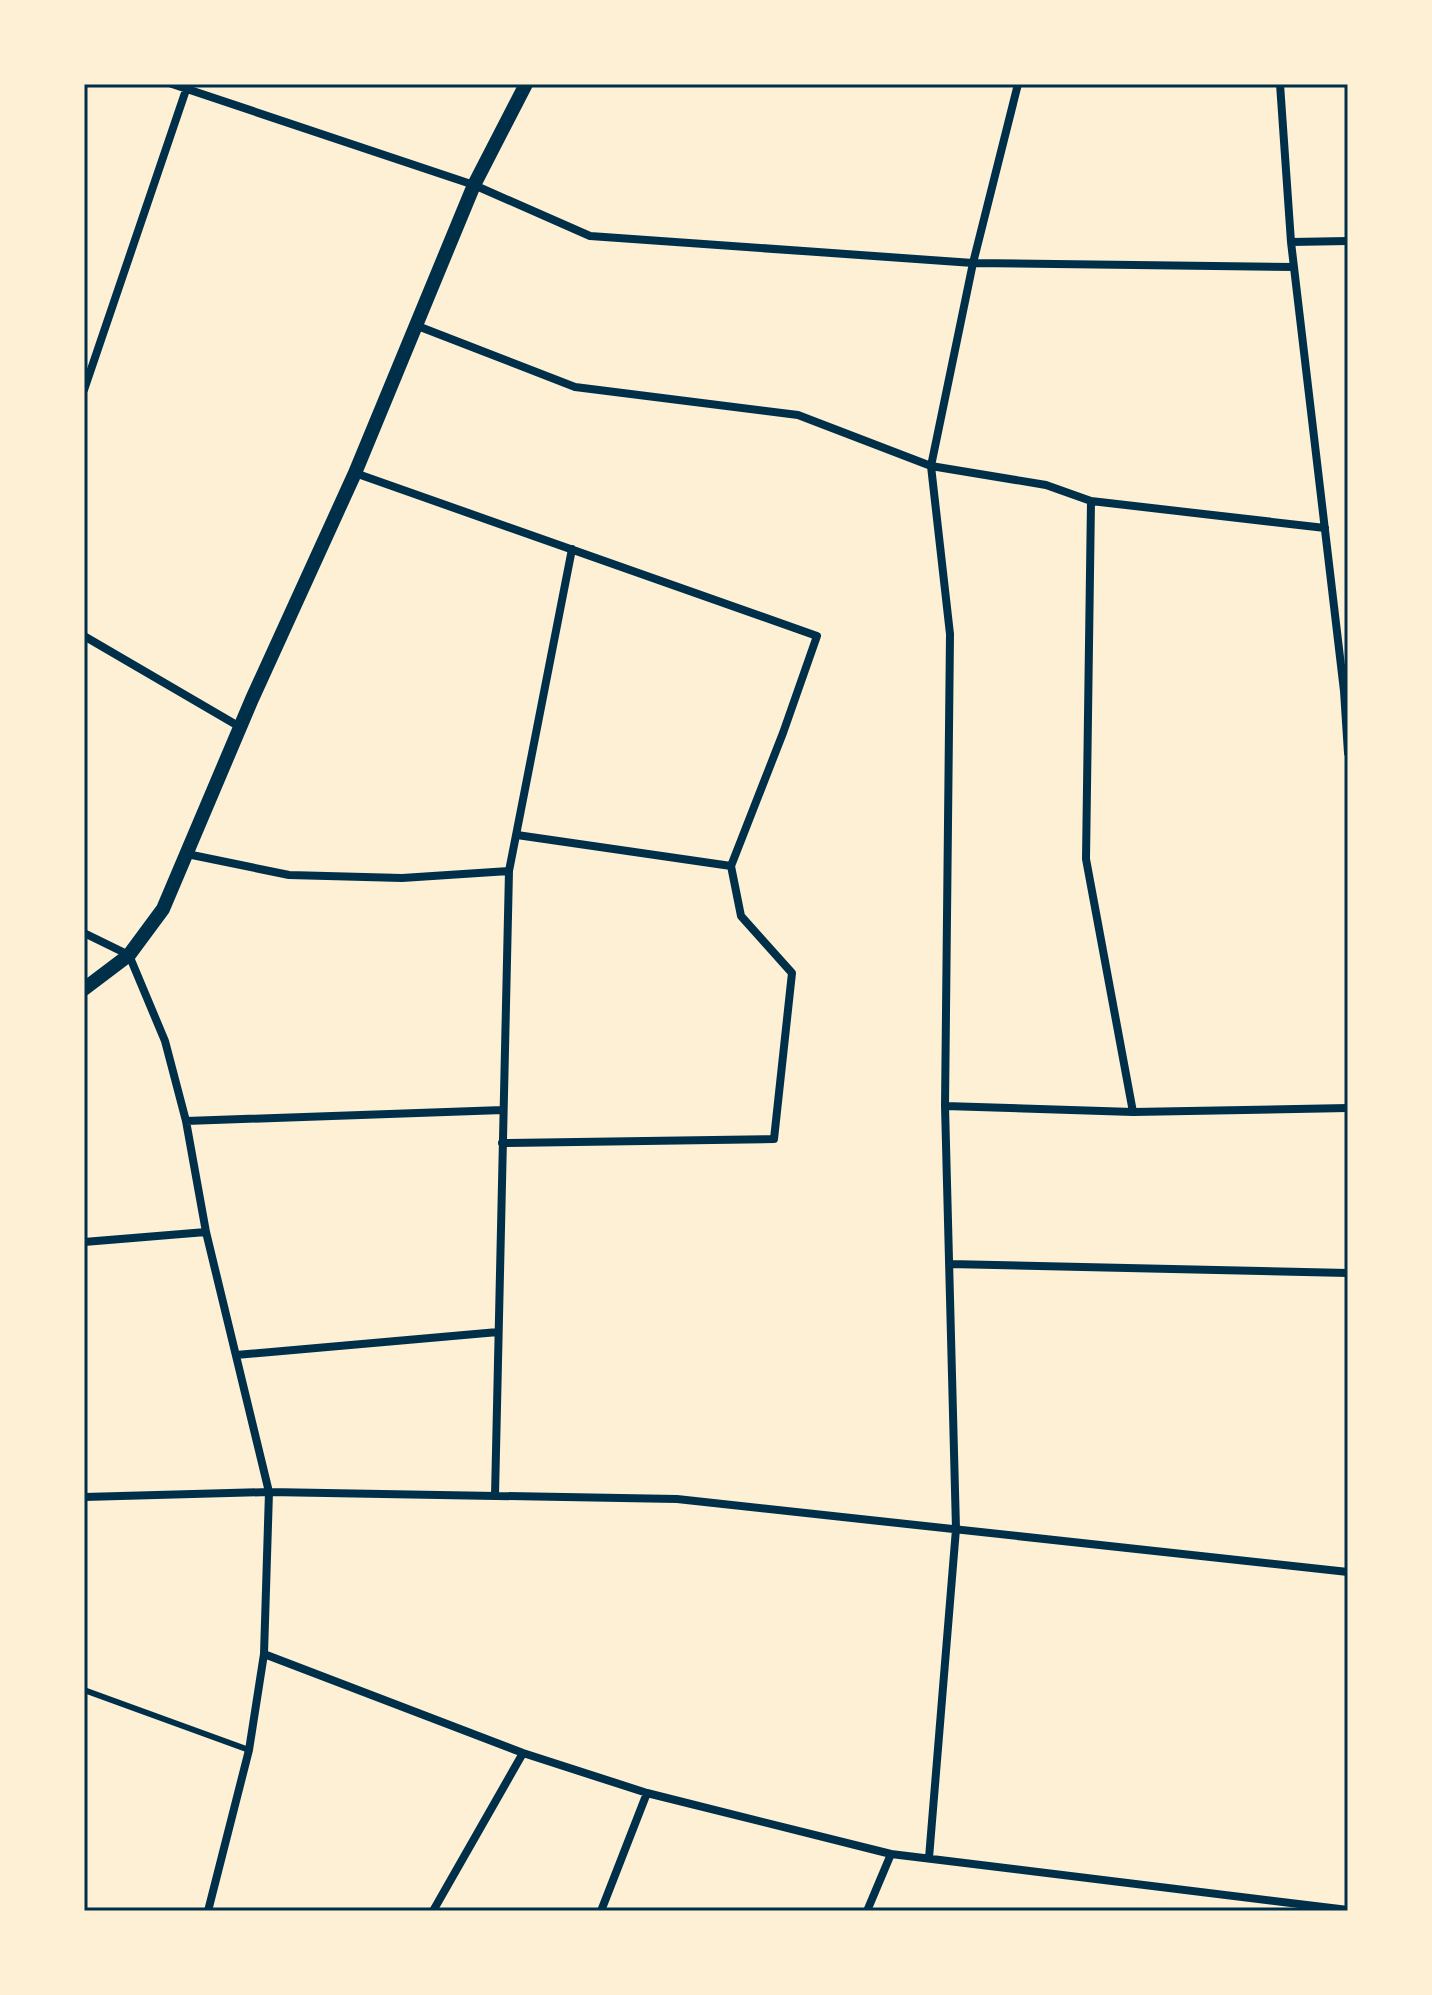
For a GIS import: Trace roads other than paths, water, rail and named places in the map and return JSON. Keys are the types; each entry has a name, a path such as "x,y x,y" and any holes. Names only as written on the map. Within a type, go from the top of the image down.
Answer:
{"street":[{"path":"172,84 187,86 474,185 590,236 973,263 1294,267"},
{"path":"84,989 129,955 163,909 240,727 355,473 474,185 526,84"},
{"path":"929,1858 956,1529 945,1106 950,634 931,466 973,263 1018,84"},
{"path":"1280,84 1291,242 1346,691 1348,753"},
{"path":"84,390 187,86"},
{"path":"1291,242 1348,241"},
{"path":"415,325 575,387 798,415 931,466 1046,485 1091,501 1325,528"},
{"path":"84,355 94,359"},
{"path":"355,473 817,636 731,866 741,916 792,973 774,1139 502,1143"},
{"path":"1091,501 1086,859 1133,1112"},
{"path":"495,1496 509,871 572,549"},
{"path":"84,636 240,727"},
{"path":"517,835 731,866"},
{"path":"187,854 289,875 402,878 509,871"},
{"path":"84,933 129,955 165,1041 186,1121 206,1232 269,1492 264,1654 249,1750 208,1911"},
{"path":"945,1106 1133,1112 1348,1108"},
{"path":"186,1121 503,1110"},
{"path":"84,1242 206,1232"},
{"path":"949,1264 1348,1273"},
{"path":"236,1355 498,1332"},
{"path":"84,1497 269,1492 677,1499 1348,1572"},
{"path":"264,1654 523,1753 647,1793 891,1854 1348,1910"},
{"path":"433,1911 523,1753"},
{"path":"601,1911 647,1793"},
{"path":"867,1911 891,1854"}],"lane":[{"path":"84,1690 249,1750"}]}
